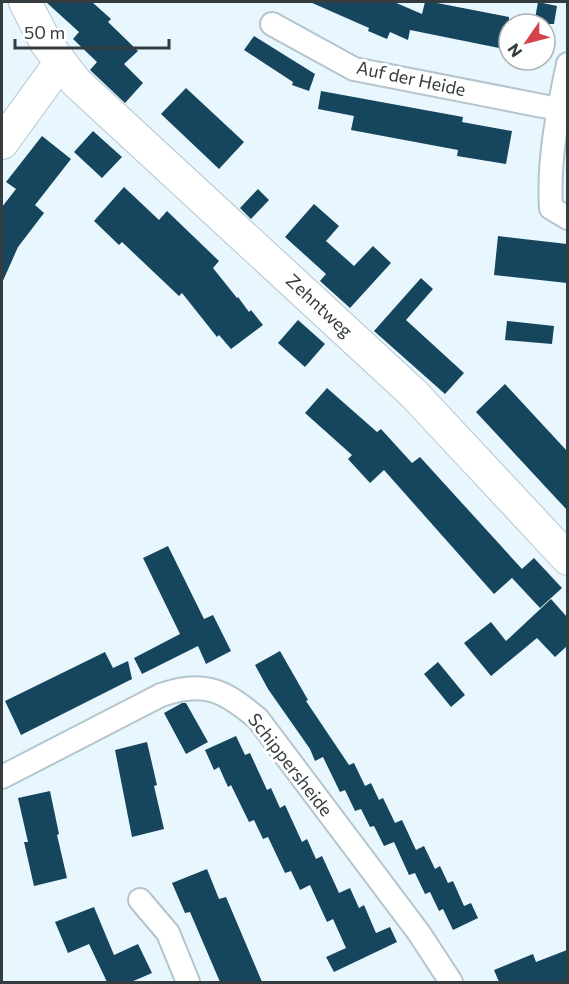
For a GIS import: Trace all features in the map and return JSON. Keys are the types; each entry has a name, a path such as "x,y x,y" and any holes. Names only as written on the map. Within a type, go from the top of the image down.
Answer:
{"street":[{"name":"Zehntweg","path":"25,2 46,43 76,82 414,394 567,559"},
{"name":"Auf der Heide","path":"272,24 354,69 558,109"},
{"path":"2,143 60,63"},
{"path":"567,64 558,109 550,187 551,208 567,218"},
{"name":"Schippersheide","path":"2,777 161,695 197,687 222,692 258,719 419,933 451,982"},
{"path":"140,900 168,933 188,982"}],"building":[{"path":"46,2 92,2 111,19 108,22 138,51 124,64 143,83 125,103 90,70 97,62 73,39 79,32"},
{"path":"310,2 394,2 422,14 425,2 432,2 497,15 497,48 410,30 408,40 390,32 387,39 368,31 369,28"},
{"path":"538,2 557,6 556,12 536,12"},
{"path":"254,36 315,74 309,91 292,85 293,82 244,50"},
{"path":"186,88 244,142 219,169 161,114"},
{"path":"321,91 463,117 462,122 512,131 506,164 457,156 458,150 351,130 354,116 318,109"},
{"path":"93,131 122,157 102,178 74,152"},
{"path":"42,136 71,159 35,205 44,213 18,247 2,283 2,207 16,189 6,182"},
{"path":"124,187 159,220 167,211 219,261 213,268 249,312 251,310 263,325 231,349 219,335 217,337 182,293 179,296 122,242 119,245 94,221"},
{"path":"258,189 269,200 251,219 240,208"},
{"path":"314,204 339,226 326,241 354,266 373,246 391,263 350,308 320,281 326,274 285,237"},
{"path":"498,236 567,244 567,283 494,275"},
{"path":"421,278 433,289 406,320 464,373 445,394 374,331"},
{"path":"298,320 325,344 305,367 278,343"},
{"path":"507,321 554,326 552,344 505,340"},
{"path":"505,384 567,451 567,510 476,412"},
{"path":"327,388 377,432 381,429 412,463 420,457 522,569 494,594 384,470 370,483 348,459 352,455 305,413"},
{"path":"168,546 204,619 213,615 231,651 206,664 198,646 142,674 134,658 180,634 143,558"},
{"path":"534,558 562,588 540,608 512,578"},
{"path":"551,599 567,617 567,646 555,657 537,638 491,676 464,643 491,622 506,641"},
{"path":"280,651 308,700 306,701 349,765 354,763 365,786 371,783 379,800 383,798 395,823 402,820 416,850 424,846 435,869 440,866 448,883 453,881 464,906 471,903 478,918 453,930 443,909 439,911 430,892 425,894 415,873 409,875 394,842 384,846 374,826 370,827 361,809 355,811 345,790 340,792 323,757 315,761 310,749 268,689 255,665"},
{"path":"105,652 113,668 128,661 132,679 21,735 5,701"},
{"path":"438,662 465,695 451,707 424,674"},
{"path":"186,703 208,742 186,754 164,713"},
{"path":"236,736 245,755 250,753 267,790 271,788 280,808 285,805 302,842 307,839 316,859 322,856 339,893 350,888 359,908 364,905 376,933 390,927 397,942 334,972 326,957 346,948 333,919 327,922 310,885 300,890 291,871 285,873 268,837 263,839 254,820 249,822 231,785 228,787 219,767 214,770 205,750"},
{"path":"147,742 164,829 132,837 115,750"},
{"path":"50,791 67,878 34,886 24,842 28,842 18,798"},
{"path":"207,869 219,899 226,897 262,982 220,982 190,912 185,913 172,883"},
{"path":"94,907 114,955 138,944 152,973 131,982 107,982 89,944 68,953 55,922"},
{"path":"567,950 567,982 499,982 494,970 533,954 536,962"}]}
